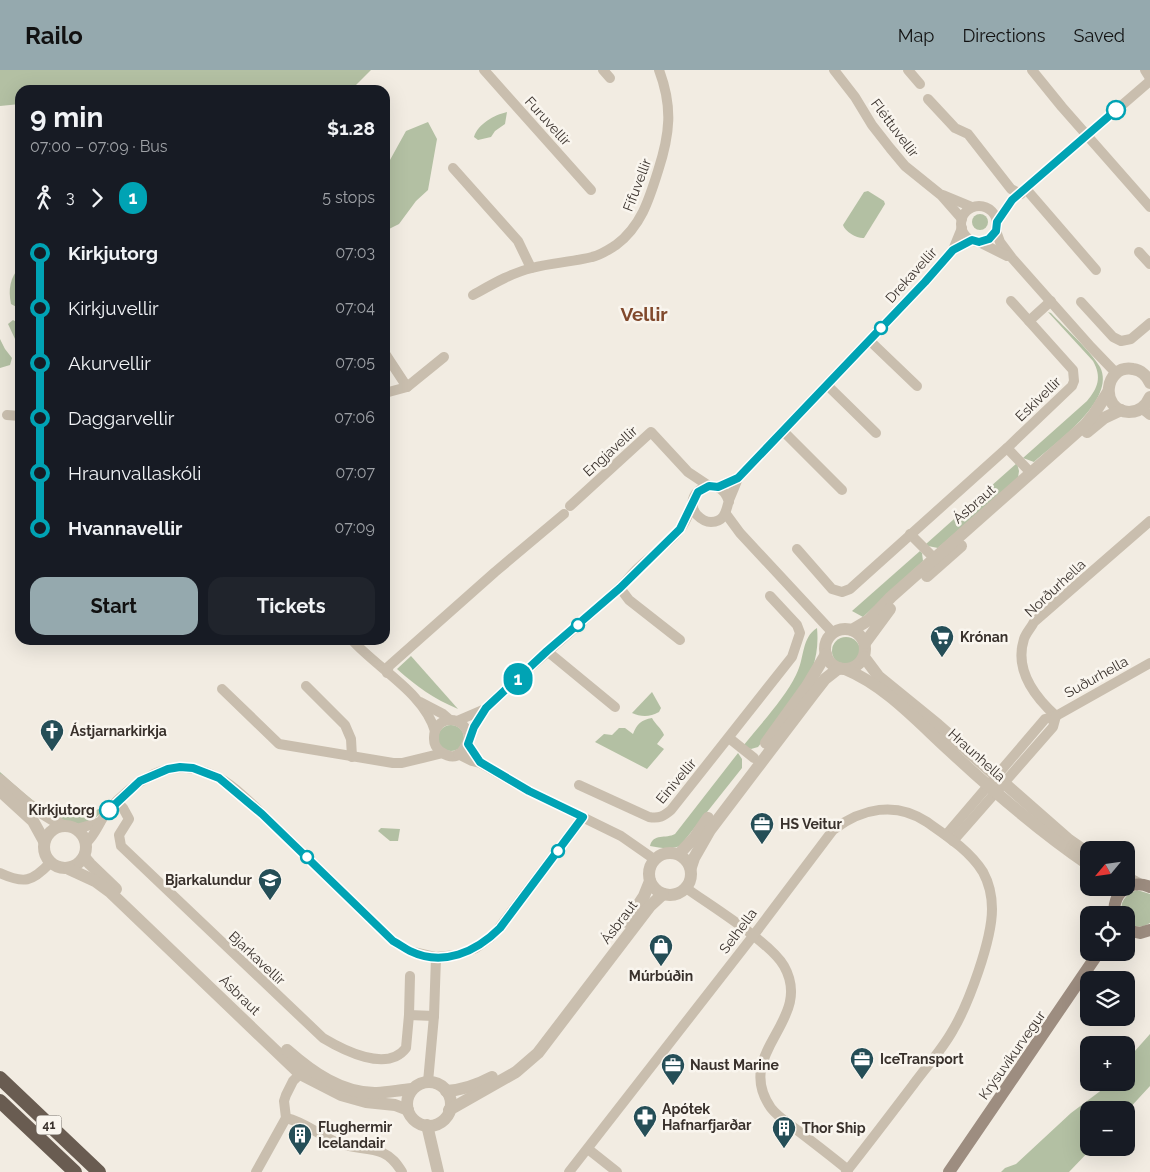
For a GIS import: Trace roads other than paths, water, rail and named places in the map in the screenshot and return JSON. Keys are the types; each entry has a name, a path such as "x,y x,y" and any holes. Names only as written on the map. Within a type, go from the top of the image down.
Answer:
{"highway":[{"name":"41","path":"0,1078 99,1172"},
{"name":"41","path":"0,1101 75,1172"}],"main road":[{"path":"1117,906 1125,889 1144,886"},
{"name":"Krýsuvíkurvegur","path":"950,1172 1081,982 1093,961"}],"street":[{"name":"Furuvellir","path":"484,70 591,190"},
{"name":"Fífuvellir","path":"472,294 531,268 593,257 608,251 625,238 639,221 646,208 666,147 668,103 666,86 659,70"},
{"name":"Fléttuvellir","path":"834,70 855,96 872,124 904,166 941,194 972,207"},
{"path":"908,70 920,84"},
{"path":"1032,70 1150,207"},
{"path":"1012,258 976,241 964,233 962,224 964,214 972,207 986,207 1012,200 1023,192 1150,79 1145,70"},
{"path":"928,99 956,128 968,134 1011,189 1023,192 1096,270"},
{"path":"453,168 518,241 531,268"},
{"name":"Fléttuvellir","path":"941,194 962,224"},
{"path":"976,241 989,239 1012,200"},
{"path":"986,207 994,213 1000,242 1090,347 1116,373 1128,368 1146,371 1146,376 1150,383"},
{"name":"Drekavellir","path":"714,487 738,478 870,341 953,250 962,224"},
{"name":"Drekavellir","path":"953,250 976,241"},
{"path":"1139,252 1150,264"},
{"name":"Eskivellir","path":"798,549 832,589 842,592 850,589 1007,448 1072,386 1074,381 1073,370 1011,301"},
{"path":"1029,321 1051,301"},
{"path":"1080,302 1113,337 1121,341 1131,340 1150,323"},
{"path":"870,341 917,386"},
{"path":"390,392 407,387 444,357"},
{"path":"390,361 407,387"},
{"name":"Ásbraut","path":"852,630 869,620 934,558 1085,425 1108,392 1111,378 1116,373"},
{"path":"827,385 876,432"},
{"path":"1108,392 1112,403 1121,410 1135,412 1148,404"},
{"name":"Ásbraut","path":"864,643 894,605 1040,477 1095,425 1104,418 1121,410"},
{"path":"7,415 15,416"},
{"name":"Engjavellir","path":"387,673 389,666 567,510 651,432 688,472 714,487"},
{"path":"784,432 842,490"},
{"path":"1007,448 1031,473"},
{"name":"Engjavellir","path":"688,472 694,500"},
{"name":"Drekavellir","path":"729,502 738,478"},
{"path":"222,689 279,744 393,763 402,763 443,753 458,754 466,748 486,708 547,651 620,588 680,529 701,489 714,487 727,496 729,502 726,514 714,522"},
{"path":"694,500 694,511 702,520"},
{"path":"726,514 740,533 833,634"},
{"path":"680,529 702,520 714,522 740,533"},
{"name":"Norðurhella","path":"1056,716 1030,686 1023,668 1022,653 1024,639 1034,622 1150,521"},
{"path":"910,534 934,558"},
{"path":"620,588 629,600 680,640"},
{"name":"Einivellir","path":"579,785 649,817 657,818 664,816 671,810 792,658 800,633 797,625 770,596"},
{"path":"691,868 694,858 710,830 825,679 842,669 854,667 864,658 866,648 864,643 860,635 852,630 839,630 826,643 826,654 830,663 842,669"},
{"path":"357,645 419,702 431,719 434,736 439,750 443,753"},
{"path":"547,651 615,707"},
{"path":"679,854 694,837 807,686 826,654"},
{"name":"Hraunhella","path":"864,658 879,677 1080,848"},
{"name":"Suðurhella","path":"1001,779 1053,727 1056,716 1150,664"},
{"name":"Hraunhella","path":"842,669 871,682 992,790 1030,822 1080,858"},
{"path":"306,686 345,725 351,739 352,757"},
{"path":"419,702 466,727 469,740 480,762"},
{"path":"421,757 443,722 486,708"},
{"path":"729,738 754,758"},
{"path":"458,754 472,761 480,762 529,791 628,840 654,859"},
{"path":"86,843 96,832 107,812 140,781 168,769 180,767 193,768 219,778 262,814 393,941 410,951 444,957 466,952 490,938 583,817"},
{"path":"950,838 1001,779"},
{"path":"0,780 29,805 63,826 77,829 100,822"},
{"path":"0,792 33,821 44,841"},
{"name":"Bjarkavellir","path":"117,802 123,808 128,819 119,835 121,846 323,1038 354,1054 368,1057 390,1058 402,1052 406,1048 410,976"},
{"name":"Selhella","path":"569,1172 834,830 845,821 864,812 888,808 909,812 921,818 950,838 975,861 983,873 990,890 992,908 990,925 973,986 953,1031 847,1171"},
{"path":"63,826 50,832 44,841 43,848 45,856 50,863 62,869 75,867 84,857 86,843 83,835 77,829"},
{"path":"666,853 679,854 688,862 691,868 692,874 686,888 676,895 663,894 653,887 650,881 649,869 654,859 666,853"},
{"name":"Ásbraut","path":"84,857 281,1045 320,1076 354,1090 375,1093 412,1089"},
{"path":"0,873 7,877 28,880 36,877 50,863"},
{"name":"Ásbraut","path":"69,869 95,881 110,892 300,1074 341,1095 366,1102 395,1105 408,1110"},
{"name":"Ásbraut","path":"446,1091 461,1090 485,1081 511,1066 532,1046 636,910 650,881"},
{"path":"686,888 753,936 779,959 787,973 791,989 788,1013 767,1049 762,1062 761,1080 764,1093 777,1114 847,1171"},
{"name":"Ásbraut","path":"449,1110 504,1080 538,1053 650,906 663,894"},
{"path":"428,1082 434,1016 436,957"},
{"path":"409,1014 434,1016"},
{"path":"256,1172 286,1118 284,1101 293,1081 300,1074"},
{"path":"428,1082 442,1086 450,1103 449,1110 441,1121 427,1125 415,1121 408,1110 407,1103 408,1095 412,1089 428,1082"},
{"path":"286,1118 296,1120 337,1143 381,1152 393,1160 402,1172"},
{"path":"427,1125 438,1172"},
{"path":"588,1149 617,1172"}],"place":[{"name":"Krónan","path":"942,658"},
{"name":"Ástjarnarkirkja","path":"52,752"},
{"name":"Kirkjutorg","path":"109,810"},
{"name":"HS Veitur","path":"762,845"},
{"name":"Bjarkalundur","path":"270,901"},
{"name":"Múrbúðin","path":"661,967"},
{"name":"IceTransport","path":"862,1080"},
{"name":"Naust Marine","path":"673,1086"},
{"name":"Apótek Hafnarfjarðar","path":"645,1138"},
{"name":"Thor Ship","path":"784,1149"},
{"name":"Flughermir Icelandair","path":"300,1156"}],"district":[{"name":"Vellir","path":"644,314"}]}
